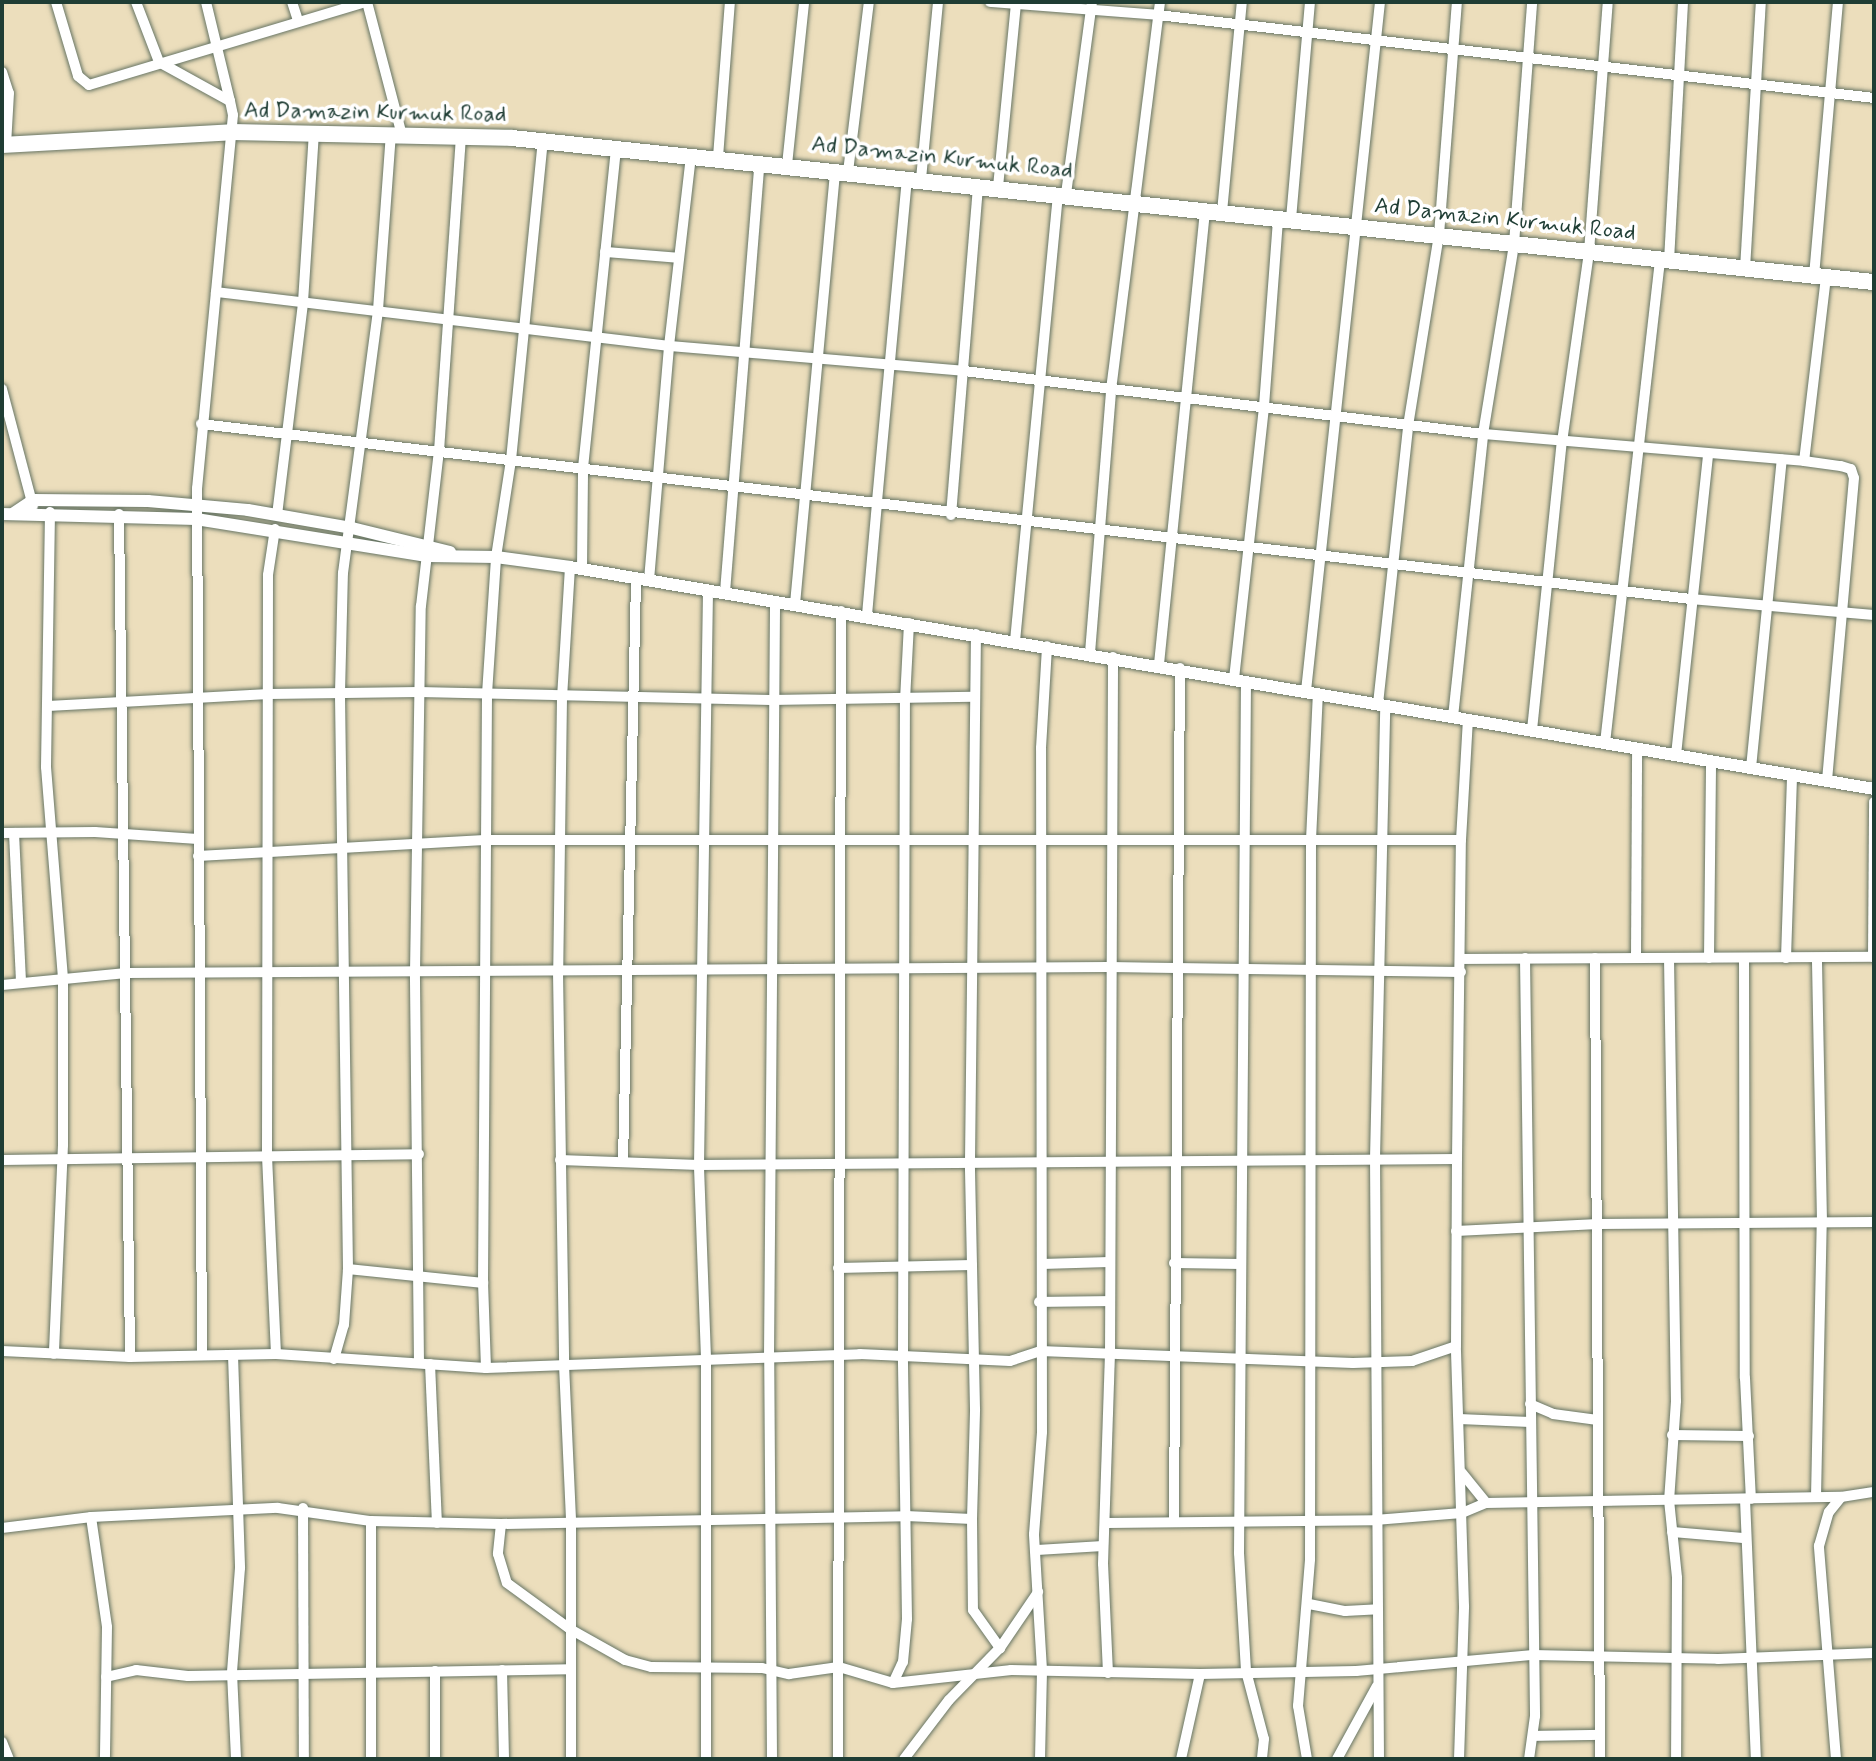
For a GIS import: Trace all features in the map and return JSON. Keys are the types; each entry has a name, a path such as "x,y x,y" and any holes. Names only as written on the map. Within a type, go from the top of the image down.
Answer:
{"highway":[{"name":"Ad Damazin Kurmuk Road","path":"4,145 232,132 543,141 760,161 1874,282"}],"street":[{"path":"57,2 78,76 89,85 216,44 366,2 396,135 363,443 352,528 346,541 340,693 348,1269 344,1325 334,1359"},
{"path":"136,2 159,62 230,101"},
{"path":"202,1355 197,512 201,424 232,132 230,101 206,2"},
{"path":"292,2 298,22"},
{"path":"718,158 730,2"},
{"path":"787,164 804,2"},
{"path":"795,604 817,358 841,171 869,2"},
{"path":"867,616 892,363 938,2"},
{"path":"990,2 1091,5 1377,42 1874,98"},
{"path":"1090,653 1111,390 1160,2"},
{"path":"1159,664 1185,397 1242,2"},
{"path":"1262,1759 1264,1740 1246,1671 1240,1520 1245,969 1240,680 1246,546 1310,2"},
{"path":"1307,1759 1298,1727 1309,1604 1307,1519 1312,692 1318,554 1380,2"},
{"path":"1379,1759 1375,1159 1382,704 1391,562 1408,426 1439,235 1457,2"},
{"path":"1453,717 1483,434 1514,244 1532,2"},
{"path":"1532,730 1562,442 1589,252 1608,2"},
{"path":"1605,743 1638,450 1665,260 1683,2"},
{"path":"1745,269 1761,2"},
{"path":"1804,461 1820,277 1838,2"},
{"path":"998,187 1016,3"},
{"path":"1015,641 1037,381 1091,5"},
{"path":"2,72 9,93 4,145"},
{"path":"277,515 303,302 314,133"},
{"path":"437,1523 421,1275 415,972 416,844 419,692 428,549 439,451 461,137"},
{"path":"486,1368 483,1283 487,694 496,557 511,460 543,141"},
{"path":"570,1759 571,1522 564,1366 558,972 562,698 616,148"},
{"path":"624,1163 630,972 630,699 691,155"},
{"path":"725,592 760,161"},
{"path":"951,514 978,186"},
{"path":"605,252 679,258"},
{"path":"215,292 668,346 964,370 1408,426 1638,450 1842,466 1851,469 1854,478 1827,781"},
{"path":"2,389 33,506"},
{"path":"201,424 656,476 1026,524 1546,580 1690,600 1874,615"},
{"path":"1676,755 1690,600 1708,456"},
{"path":"1751,768 1782,460"},
{"path":"8,514 33,506 277,515 352,528 428,549"},
{"path":"33,506 50,512 197,512 346,541 576,568 1159,664 1874,789"},
{"path":"50,512 46,766 63,979 61,1158 54,1354"},
{"path":"119,514 126,836 130,1357"},
{"path":"275,529 268,575 271,972 267,1156 276,1354"},
{"path":"706,1759 706,1358 699,1166 704,972 703,699 708,590"},
{"path":"772,1759 769,1356 771,700 775,601"},
{"path":"838,1759 838,700 841,611"},
{"path":"893,1683 900,1675 904,1651 905,700 909,622"},
{"path":"976,634 973,697 970,1161 973,1610 1000,1648"},
{"path":"1041,1759 1042,1670 1037,1550 1039,1302 1042,1264 1041,704 1047,646"},
{"path":"1108,1673 1103,1546 1107,1523 1110,1356 1109,840 1113,657"},
{"path":"1174,1521 1172,1355 1177,1159 1176,840 1180,668"},
{"path":"48,706 198,700 269,694 419,692 630,699 905,700 973,697"},
{"path":"1459,1759 1462,1513 1456,1346 1456,1231 1461,840 1468,719"},
{"path":"1636,958 1637,748"},
{"path":"1709,958 1710,761"},
{"path":"1787,958 1792,775"},
{"path":"1461,959 1874,957 1874,802"},
{"path":"2,833 52,831 198,839"},
{"path":"13,832 21,982"},
{"path":"198,856 271,849 485,840 1461,840"},
{"path":"1525,958 1533,1504 1533,1735 1529,1759"},
{"path":"1595,958 1600,1759"},
{"path":"1669,958 1671,1224 1676,1391 1669,1500 1677,1578 1676,1759"},
{"path":"1744,958 1749,1436 1744,1538 1756,1759"},
{"path":"1816,1497 1822,1222 1817,958"},
{"path":"2,985 126,973 704,972 1109,967 1461,972"},
{"path":"2,1147 2,1160 419,1154"},
{"path":"560,1160 699,1166 1042,1159 1457,1159"},
{"path":"1456,1231 1598,1224 1874,1222"},
{"path":"1042,1264 1109,1262"},
{"path":"1174,1263 1241,1264"},
{"path":"838,1268 972,1265"},
{"path":"348,1269 483,1283"},
{"path":"1039,1302 1110,1301"},
{"path":"2,1351 130,1357 276,1354 486,1368 769,1356 903,1356 1010,1361 1040,1350 1110,1356 1240,1356 1376,1362 1412,1361 1456,1346"},
{"path":"233,1354 240,1568 232,1673 236,1759"},
{"path":"1530,1404 1553,1413 1598,1420"},
{"path":"1459,1419 1530,1422"},
{"path":"1672,1435 1749,1436"},
{"path":"1461,1471 1486,1503"},
{"path":"1107,1523 1376,1520 1462,1513 1486,1503 1841,1497 1874,1492"},
{"path":"1836,1759 1819,1546 1829,1512 1841,1497"},
{"path":"2,1528 91,1517 303,1508 372,1521 437,1523 906,1516 972,1519"},
{"path":"303,1508 304,1759"},
{"path":"91,1517 104,1586 105,1759"},
{"path":"371,1759 372,1521"},
{"path":"501,1524 498,1554 507,1583 570,1629 638,1665 789,1674 839,1667 893,1683 978,1672 1042,1670 1200,1674 1377,1670 1460,1664 1533,1654 1749,1657 1827,1652 1874,1653"},
{"path":"1672,1532 1744,1538"},
{"path":"1037,1550 1103,1546"},
{"path":"904,1759 912,1743 1000,1648 1039,1592"},
{"path":"1309,1604 1345,1611 1378,1609"},
{"path":"106,1677 136,1670 188,1676 232,1673 570,1669"},
{"path":"502,1670 504,1759"},
{"path":"435,1671 435,1759"},
{"path":"1181,1759 1200,1674"},
{"path":"1337,1759 1377,1686"},
{"path":"1533,1735 1600,1735"},
{"path":"2,1742 9,1759"}]}
